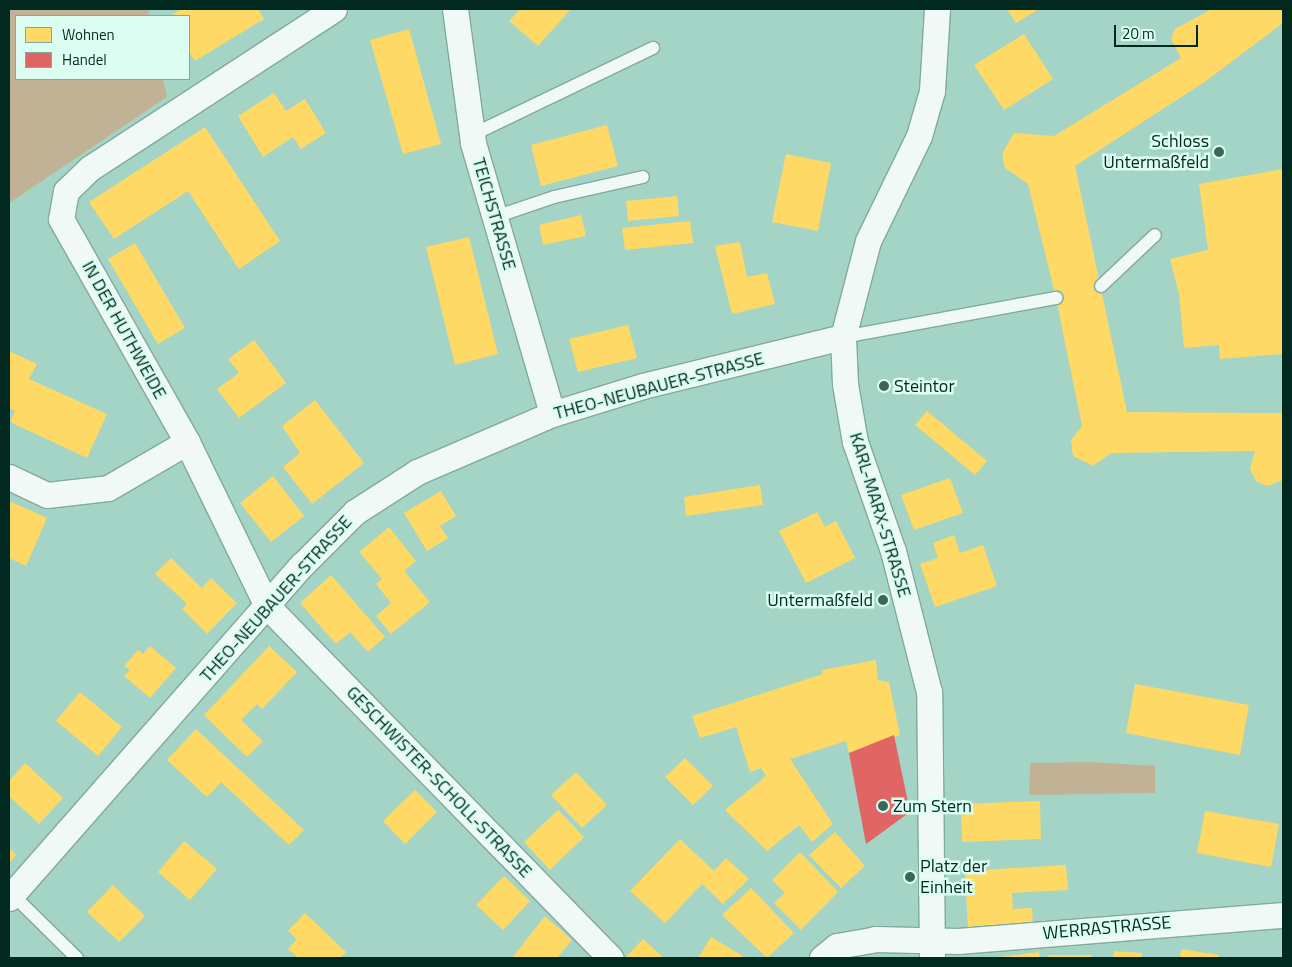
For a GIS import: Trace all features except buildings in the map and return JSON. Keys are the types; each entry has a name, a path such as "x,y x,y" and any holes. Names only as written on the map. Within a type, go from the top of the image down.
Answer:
{"street":[{"name":"IN DER HUTHWEIDE","path":"267,606 186,442 62,219 66,191 90,168 334,9"},
{"name":"TEICHSTRASSE","path":"455,9 472,135 552,414"},
{"name":"KARL-MARX-STRASSE","path":"932,950 929,692 893,551 855,442 845,384 844,337 868,241 919,136 932,90 937,9"},
{"name":"THEO-NEUBAUER-STRASSE","path":"10,896 267,606 355,512 417,472 552,414 643,386 844,337"},
{"path":"9,477 47,495 108,488 186,442"},
{"name":"GESCHWISTER-SCHOLL-STRASSE","path":"267,606 611,958"},
{"name":"WERRASTRASSE","path":"822,958 837,946 875,939 932,950 1283,915"}],"lane":[{"path":"472,135 653,48"},
{"path":"495,217 554,197 643,177"},
{"path":"1101,286 1155,235"},
{"path":"844,337 1056,298"},
{"path":"10,896 77,958"}],"shaded area":[{"path":"9,9 148,9 150,15 15,15 15,80 163,80 167,97 9,203"},
{"path":"1091,762 1155,766 1155,793 1029,795 1030,763"}],"place":[{"name":"Schloss Untermaßfeld","path":"1219,152"},
{"name":"Steintor","path":"884,386"},
{"name":"Untermaßfeld","path":"883,600"},
{"name":"Zum Stern","path":"883,806"},
{"name":"Platz der Einheit","path":"910,877"}]}
